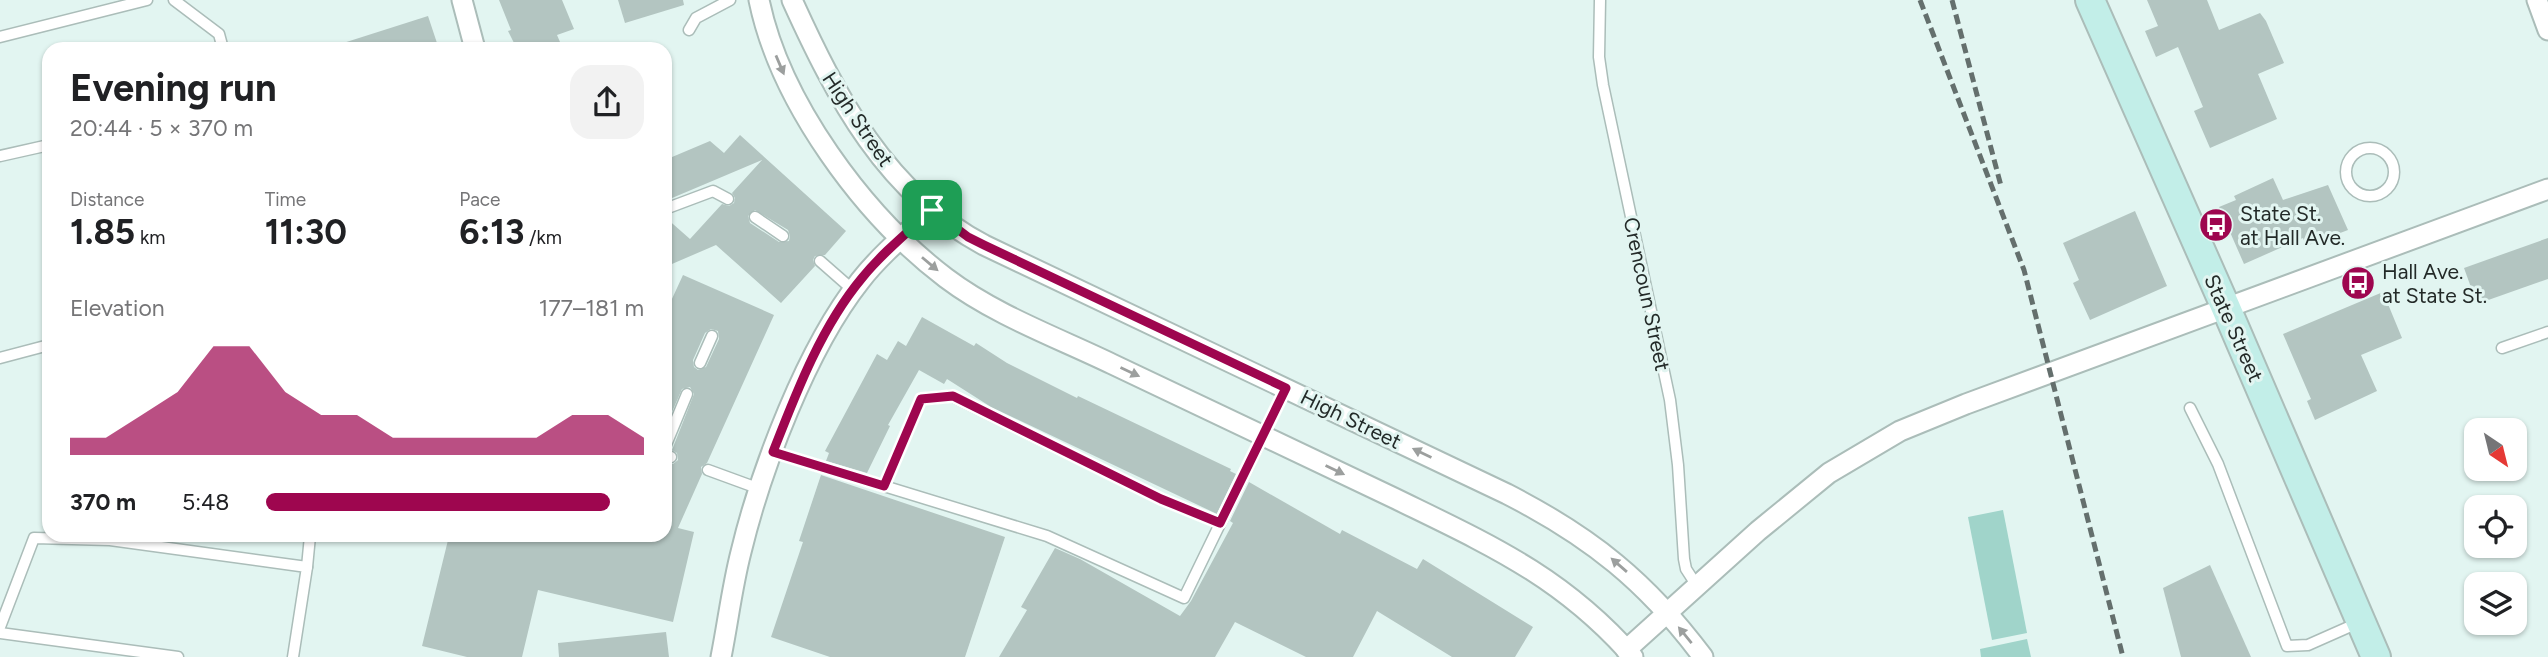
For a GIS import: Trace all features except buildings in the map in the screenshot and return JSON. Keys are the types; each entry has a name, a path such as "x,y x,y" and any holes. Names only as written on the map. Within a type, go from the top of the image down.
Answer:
{"street":[{"path":"462,0 473,42"},
{"name":"High Street","path":"759,0 771,45 805,115 847,176 902,239 946,278 992,306 1509,555 1567,593 1630,653"},
{"name":"High Street","path":"792,0 826,74 852,119 899,178 932,210 959,231 1507,494 1559,522 1582,536 1620,566 1667,613 1703,657"},
{"name":"State Street","path":"2090,0 2376,657"},
{"path":"2537,0 2548,30"},
{"path":"1630,653 1667,613 1805,491 1873,446 1966,404 2548,189"},
{"path":"721,657 741,552 773,452 805,375 853,290 877,261 932,210"}],"lane":[{"path":"0,37 147,0"},
{"path":"174,0 219,34 221,42"},
{"path":"689,30 696,18 730,0"},
{"name":"Crencoun Street","path":"1601,0 1598,29 1602,85 1670,400 1678,465 1684,559 1686,569 1697,586"},
{"path":"0,156 42,147"},
{"path":"2364,149 2380,151 2387,156 2394,169 2390,186 2377,196 2363,196 2356,192 2346,178 2346,166 2350,158 2364,149"},
{"path":"672,206 713,191 728,198"},
{"path":"755,217 783,236"},
{"path":"820,261 853,290"},
{"path":"2502,348 2548,332"},
{"path":"700,363 712,336"},
{"path":"0,358 42,347"},
{"path":"773,452 1047,536 1184,598 1286,388"},
{"path":"672,430 687,394"},
{"path":"884,486 921,399 953,396 1161,499 1220,523"},
{"path":"2190,408 2218,464 2287,646 2308,645 2360,621"},
{"path":"708,470 760,489"},
{"path":"42,538 34,538 0,630 178,657"},
{"path":"125,542 307,567"},
{"path":"293,657 309,542"}],"green space":[{"path":"2003,510 2027,633 1992,640 1968,517"},
{"path":"2027,639 2031,657 1981,657 1980,649"}],"railway":[{"path":"1920,0 2024,270 2123,657"},
{"path":"1952,0 2001,186"}],"place":[{"name":"State St. at Hall Ave.","path":"2216,225"},
{"name":"Hall Ave. at State St.","path":"2358,283"}],"route":[{"path":"932,210 968,237 1286,388 1220,523 1161,499 953,396 921,399 884,486 773,452 805,375 848,297 877,261 932,210"}]}
